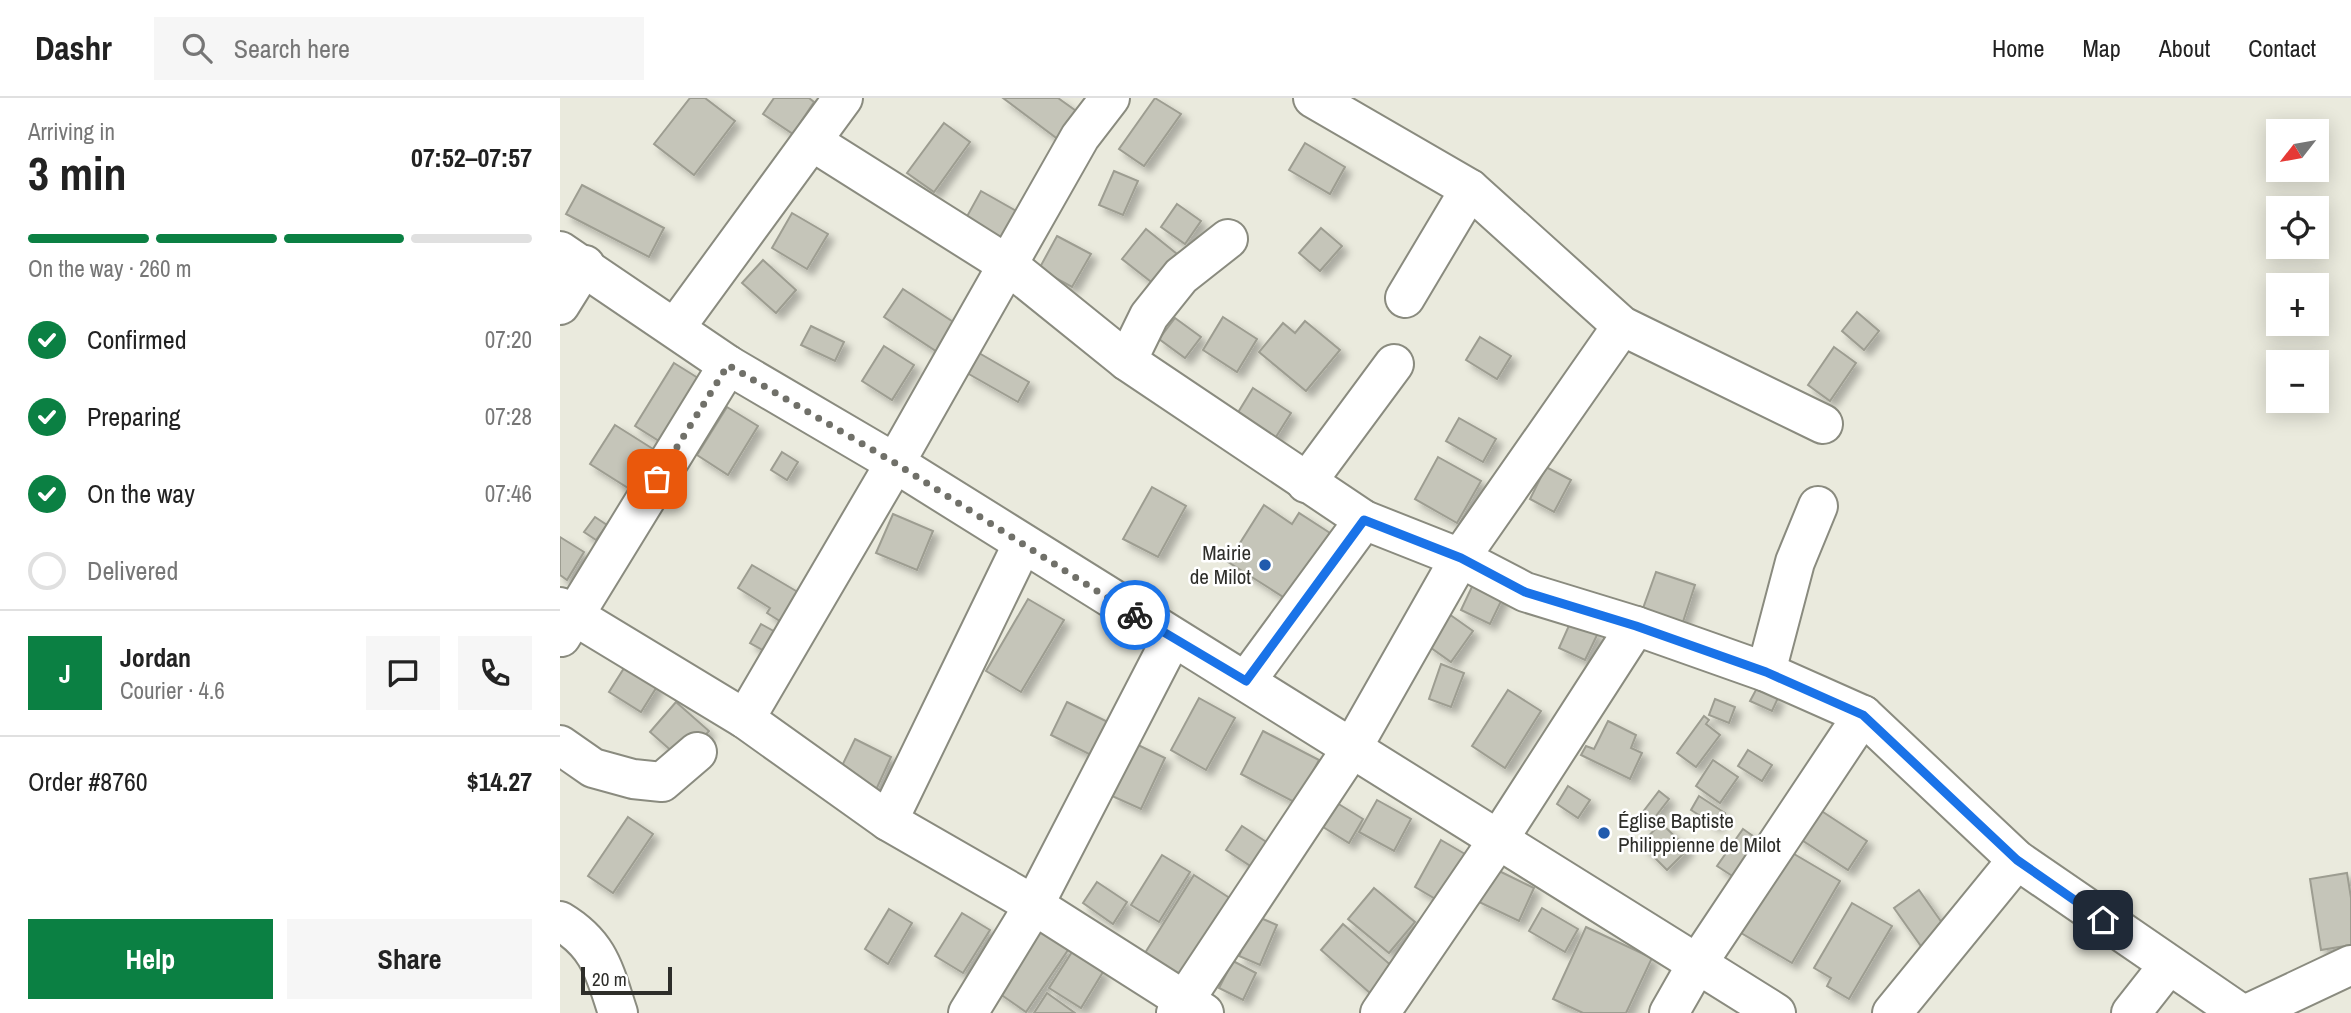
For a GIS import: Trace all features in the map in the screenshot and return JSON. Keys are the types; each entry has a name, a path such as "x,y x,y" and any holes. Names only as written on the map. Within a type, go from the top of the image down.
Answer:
{"street":[{"path":"675,328 843,98"},
{"path":"745,719 895,463 1080,137 1110,98"},
{"path":"1313,98 1470,189 1622,326 1823,424"},
{"path":"813,142 1007,265 1127,361 1364,520 1461,558 1525,592 1636,626 1766,672 1863,715 2017,860 2240,1013"},
{"path":"1405,298 1470,189"},
{"path":"1127,361 1149,316 1173,286 1228,239"},
{"path":"560,305 572,258 728,365 895,463 1022,545 1246,681 1776,1013"},
{"path":"728,365 564,621 745,719 888,821 1034,905 1188,1009 1352,748 1461,558 1622,326"},
{"path":"1306,483 1394,364"},
{"path":"1766,672 1795,562 1818,506"},
{"path":"1246,681 1364,520"},
{"path":"888,821 1022,545"},
{"path":"1380,1013 1498,840 1636,626"},
{"path":"968,1013 1034,905 1172,638"},
{"path":"1669,1013 1697,964 1863,715"},
{"path":"560,745 593,768 633,779 662,782 697,752"},
{"path":"1892,1013 2017,860"},
{"path":"560,921 578,932 598,955 618,1013"},
{"path":"2249,1013 2351,965"},
{"path":"2132,1013 2168,966"}],"building":[{"path":"690,98 705,98 735,121 694,175 654,144"},
{"path":"774,98 809,98 814,102 793,134 763,114"},
{"path":"1003,98 1058,98 1079,113 1059,140"},
{"path":"1155,98 1181,114 1144,166 1119,149"},
{"path":"944,123 970,142 934,192 907,173"},
{"path":"1305,143 1345,167 1330,194 1289,170"},
{"path":"1114,171 1138,181 1123,215 1099,205"},
{"path":"582,185 664,228 649,257 566,214"},
{"path":"981,191 1032,220 1016,248 965,220"},
{"path":"1177,204 1201,221 1185,244 1161,227"},
{"path":"792,213 828,234 807,269 772,248"},
{"path":"1321,228 1342,246 1320,271 1299,253"},
{"path":"1146,229 1182,258 1159,288 1122,259"},
{"path":"1057,236 1091,254 1072,287 1039,269"},
{"path":"763,260 796,290 776,313 742,283"},
{"path":"903,289 964,329 945,357 884,317"},
{"path":"1857,312 1879,331 1864,350 1842,331"},
{"path":"1223,317 1257,339 1237,372 1203,350"},
{"path":"1175,318 1201,337 1185,358 1159,339"},
{"path":"1305,321 1340,350 1306,391 1259,352 1283,323 1295,333"},
{"path":"811,326 844,342 835,361 801,345"},
{"path":"1480,337 1511,356 1497,379 1466,360"},
{"path":"884,346 914,365 892,400 862,381"},
{"path":"1834,347 1856,363 1830,401 1808,385"},
{"path":"979,353 1029,382 1018,402 967,373"},
{"path":"674,363 706,383 667,446 635,426"},
{"path":"1253,388 1291,413 1269,448 1231,424"},
{"path":"727,407 758,426 728,475 697,455"},
{"path":"1459,418 1496,439 1483,462 1446,441"},
{"path":"615,425 661,454 636,493 590,464"},
{"path":"782,452 798,462 787,480 771,470"},
{"path":"1438,457 1481,481 1457,523 1415,499"},
{"path":"1546,467 1571,480 1554,512 1530,499"},
{"path":"1152,487 1186,506 1158,557 1123,539"},
{"path":"1264,505 1292,524 1299,513 1330,533 1288,600 1228,562"},
{"path":"893,514 933,531 917,570 876,553"},
{"path":"595,517 607,525 596,540 584,532"},
{"path":"560,537 584,552 567,580 560,575"},
{"path":"752,565 808,598 791,628 767,613 770,608 738,588"},
{"path":"1656,572 1695,585 1681,628 1641,614"},
{"path":"1477,576 1506,591 1490,624 1461,610"},
{"path":"1028,599 1064,620 1021,692 986,671"},
{"path":"1449,614 1473,631 1451,662 1427,645"},
{"path":"1571,621 1598,633 1585,660 1559,648"},
{"path":"761,624 786,638 775,657 750,643"},
{"path":"1441,664 1464,673 1451,707 1429,699"},
{"path":"626,665 658,685 641,712 609,692"},
{"path":"1757,688 1778,698 1772,711 1750,701"},
{"path":"1508,690 1541,711 1505,768 1472,746"},
{"path":"1199,698 1235,718 1206,770 1171,750"},
{"path":"1715,699 1735,707 1729,723 1709,715"},
{"path":"676,702 709,731 683,761 650,732"},
{"path":"1067,702 1114,725 1097,758 1051,735"},
{"path":"1704,716 1709,720 1706,724 1720,735 1696,767 1677,753"},
{"path":"1608,721 1636,735 1631,748 1642,753 1630,779 1581,755 1586,746 1594,749"},
{"path":"1263,731 1319,760 1296,803 1241,774"},
{"path":"855,739 891,757 875,792 838,774"},
{"path":"1136,744 1165,758 1141,809 1112,796"},
{"path":"1748,750 1772,765 1762,781 1738,766"},
{"path":"1713,760 1738,777 1720,803 1696,786"},
{"path":"1568,786 1590,800 1578,818 1557,804"},
{"path":"1659,791 1669,799 1649,825 1639,817"},
{"path":"1699,796 1725,813 1716,826 1691,810"},
{"path":"1377,800 1411,819 1394,851 1359,832"},
{"path":"1337,803 1363,819 1349,843 1323,827"},
{"path":"1817,808 1867,841 1848,870 1797,837"},
{"path":"628,817 653,834 613,893 588,876"},
{"path":"1661,823 1688,849 1667,870 1641,844"},
{"path":"1242,826 1271,845 1255,869 1226,850"},
{"path":"1743,829 1766,845 1740,881 1717,866"},
{"path":"1441,840 1465,854 1439,901 1415,887"},
{"path":"1789,851 1840,881 1792,963 1741,933"},
{"path":"1162,855 1190,872 1159,922 1131,905"},
{"path":"1493,868 1534,888 1519,921 1477,901"},
{"path":"2347,873 2351,898 2351,945 2321,950 2310,879"},
{"path":"1194,875 1239,904 1189,982 1145,953"},
{"path":"1097,882 1127,902 1113,924 1083,903"},
{"path":"1374,888 1415,922 1389,953 1348,919"},
{"path":"1919,890 1947,930 1923,949 1894,908"},
{"path":"1852,903 1892,926 1849,999 1827,986 1831,978 1814,968"},
{"path":"1542,908 1578,929 1565,952 1529,931"},
{"path":"889,909 912,923 888,964 865,949"},
{"path":"962,913 990,930 963,973 935,956"},
{"path":"1256,916 1277,925 1260,965 1239,956"},
{"path":"1343,924 1393,967 1370,993 1321,950"},
{"path":"1035,927 1068,950 1026,1012 993,989"},
{"path":"1586,927 1652,958 1626,1013 1583,1013 1553,999"},
{"path":"1072,952 1103,972 1081,1008 1049,988"},
{"path":"1233,961 1256,973 1243,1000 1219,988"},
{"path":"1047,993 1075,1013 1034,1013"}],"way so far":[{"path":"657,479 728,365 895,463 1135,615"}],"place":[{"name":"Mairie de Milot","path":"1265,565"},
{"name":"Église Baptiste Philippienne de Milot","path":"1604,833"}],"route":[{"path":"1135,615 1246,681 1364,520 1461,558 1525,592 1636,626 1766,672 1863,715 2017,860 2103,920"}]}
